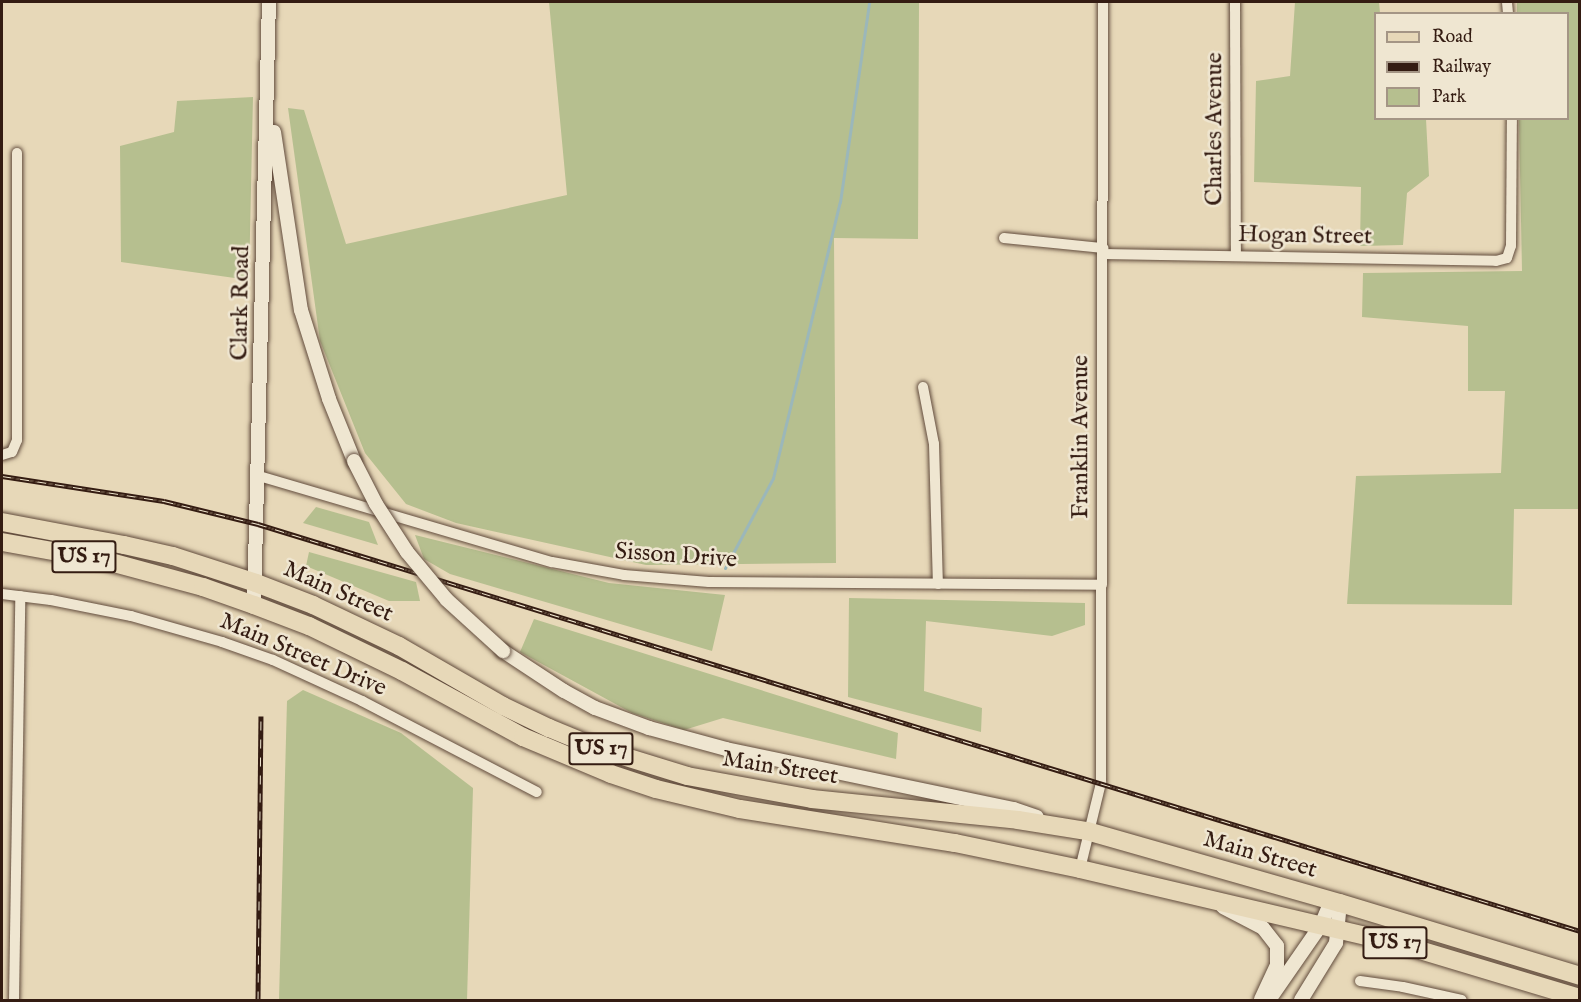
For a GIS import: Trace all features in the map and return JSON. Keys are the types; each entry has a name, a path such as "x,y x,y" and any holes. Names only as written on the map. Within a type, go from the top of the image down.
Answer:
{"main road":[{"name":"Main Street","path":"2,522 134,547 256,583 314,604 399,646 503,706 549,728 643,763 724,785 812,799 1059,825 1087,831 1336,902 1580,976"},
{"name":"Main Street","path":"2,542 103,560 203,587 254,605 309,626 402,671 523,737 611,774 656,789 740,809 956,843 1080,869 1455,959 1580,998"}],"street":[{"name":"Clark Road","path":"254,605 269,2"},
{"name":"Franklin Avenue","path":"1080,869 1087,831 1101,783 1102,2"},
{"name":"Charles Avenue","path":"1235,2 1236,256"},
{"path":"268,98 301,310 329,399 354,461 376,504 407,552 447,600 503,651 564,691 595,708 649,728 726,749 1014,809 1059,825"},
{"name":"Hogan Street","path":"1004,238 1103,251 1496,261 1507,258 1511,246 1512,120"},
{"path":"5,454 16,446 17,440 17,153"},
{"path":"923,387 934,444 938,584"},
{"name":"Sisson Drive","path":"259,476 582,569 690,582 1102,585"},
{"name":"Main Street Drive","path":"2,594 131,616 222,642 273,660 372,706 537,792"},
{"path":"14,1000 20,596"},
{"path":"1208,899 1263,928 1275,940 1279,953 1278,965 1261,1000"},
{"path":"1301,1000 1331,955 1330,928 1336,902"},
{"path":"1268,1000 1330,928"},
{"path":"1360,981 1404,987 1462,1000"}],"green space":[{"path":"549,2 919,2 918,239 834,238 836,563 646,565 456,523 406,504 365,453 320,341 288,108 304,110 346,244 567,195"},
{"path":"1295,2 1379,2 1380,12 1374,12 1374,120 1426,120 1429,176 1407,193 1403,245 1360,246 1361,187 1254,182 1256,81 1290,76"},
{"path":"1517,2 1579,2 1579,509 1514,509 1512,605 1347,604 1356,476 1501,473 1505,391 1468,391 1468,326 1362,317 1363,273 1522,271 1519,120 1569,120 1569,12 1517,12"},
{"path":"253,97 249,280 121,262 120,146 174,132 177,101"},
{"path":"316,507 369,522 378,545 303,523"},
{"path":"415,535 609,583 725,595 712,651 450,574 424,559"},
{"path":"309,552 416,582 420,601 389,601 306,566"},
{"path":"849,598 1085,603 1085,625 1052,636 926,621 924,691 982,708 981,732 848,697"},
{"path":"534,619 898,733 896,759 723,718 684,730 632,713 520,652"},
{"path":"303,690 401,733 473,788 467,1000 279,1000 287,701"}],"waterway":[{"path":"725,568 773,478 840,202 869,2"}],"railway":[{"path":"2,476 164,501 258,524 1580,931"},
{"path":"258,1000 261,716"}]}
